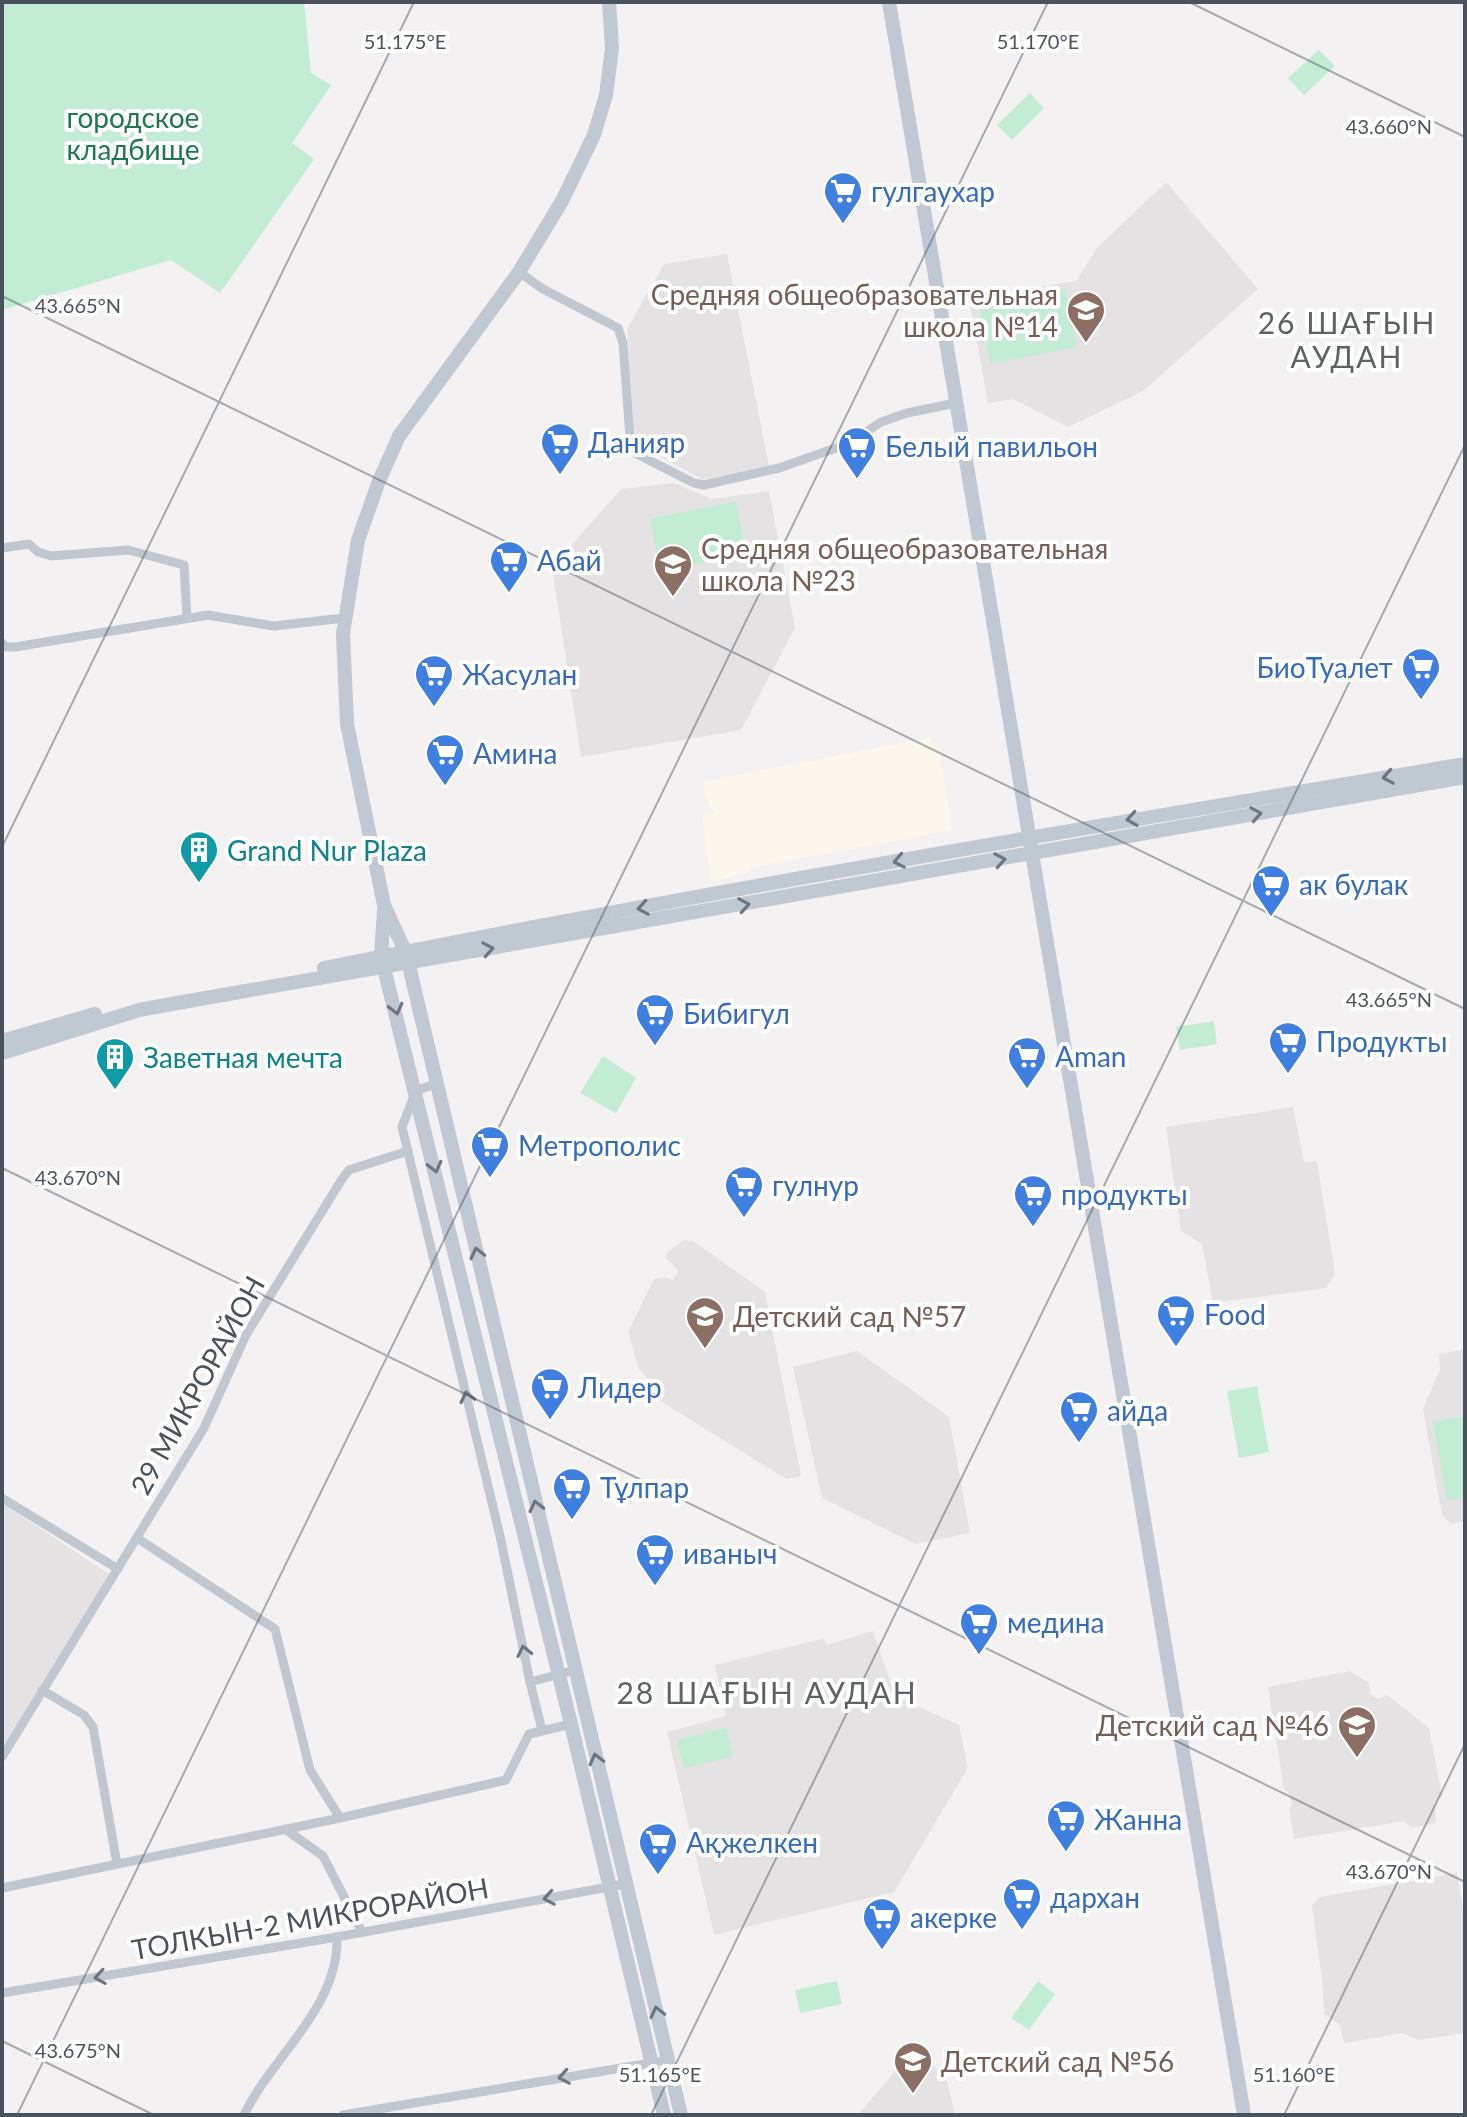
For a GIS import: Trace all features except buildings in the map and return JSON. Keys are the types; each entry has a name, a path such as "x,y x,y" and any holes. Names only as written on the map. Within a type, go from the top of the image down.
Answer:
{"main road":[{"path":"609,2 612,48 606,95 594,135 562,201 519,272 399,436 379,481 358,540 344,618 347,724 384,905 407,959 681,2115"},
{"path":"889,2 1244,2115"},
{"path":"407,959 477,937 1030,836 1465,764"},
{"path":"2,1041 126,1005 176,1000 1465,777"},
{"path":"384,905 383,962 559,1674 664,2115"},
{"path":"2,1053 176,1000"}],"street":[{"path":"519,272 543,289 618,328 623,343 631,451 694,483 704,485 779,468 850,443 881,422 956,403"},
{"path":"2,548 29,544 38,552 51,556 128,550 184,565 187,618"},
{"path":"2,643 6,647 15,647 208,615 274,626 344,618"},
{"path":"437,1083 416,1091 402,1127 500,1536 542,1730"},
{"name":"29 МИКРОРАЙОН","path":"2,1757 204,1428 261,1310 342,1179 349,1170 408,1151"},
{"path":"2,1498 118,1569"},
{"path":"137,1538 275,1629 310,1770 340,1818"},
{"path":"530,1682 575,1670"},
{"path":"42,1690 84,1715 93,1727 117,1864"},
{"path":"2,1888 506,1780 529,1734 571,1724"},
{"path":"285,1829 323,1856 362,1932"},
{"name":"ТОЛКЫН-2 МИКРОРАЙОН","path":"2,1993 337,1937 625,1884"},
{"path":"244,2115 325,1995 337,1937"},
{"path":"343,2115 669,2060"}],"shaded area":[{"name":"Cредняя общеобразовательная школа №14","path":"1166,182 1258,289 1143,391 1068,427 1013,399 988,403 969,298 1076,281 1097,248"},
{"path":"727,254 769,466 704,480 635,444 627,329 664,264"},
{"name":"Средняя общеобразовательная школа №23","path":"674,483 712,499 769,491 795,628 741,730 581,757 552,567 621,489"},
{"path":"931,737 932,746 939,746 952,830 749,868 749,872 711,883 702,815 714,813 703,782"},
{"path":"1293,1107 1304,1162 1317,1161 1335,1274 1326,1288 1213,1303 1202,1244 1181,1231 1166,1127"},
{"name":"Детский сад №57","path":"684,1240 693,1241 765,1292 801,1476 786,1479 657,1399 654,1379 648,1379 639,1369 628,1332 654,1279 665,1277 672,1281 679,1271 666,1258 667,1253"},
{"path":"1465,1349 1465,1521 1451,1524 1442,1515 1423,1409 1440,1370 1439,1354"},
{"path":"857,1351 949,1417 970,1533 916,1544 822,1498 793,1367"},
{"path":"2,1503 109,1574 2,1748"},
{"path":"873,1631 895,1696 959,1725 968,1768 894,1892 714,1935 667,1732 726,1716 715,1665 824,1638 826,1645"},
{"name":"Детский сад №46","path":"1350,1671 1369,1683 1370,1694 1378,1699 1387,1695 1429,1728 1442,1796 1435,1803 1436,1823 1411,1828 1404,1821 1294,1839 1289,1808 1292,1805 1289,1793 1284,1790 1268,1687"},
{"path":"1457,1873 1465,1920 1465,2033 1418,2040 1402,2033 1344,2043 1340,2025 1324,2014 1312,1905 1320,1897"},
{"name":"Детский сад №56","path":"914,2049 946,2077 955,2115 858,2115"}],"green space":[{"name":"городское кладбище","path":"2,2 304,2 311,73 331,85 292,143 314,159 220,293 171,260 2,310"},
{"path":"1319,50 1335,66 1304,95 1288,78"},
{"path":"1030,93 1044,108 1012,140 997,125"},
{"path":"1065,289 1077,347 990,364 979,305"},
{"path":"736,501 746,554 660,571 650,519"},
{"path":"1214,1021 1217,1044 1180,1050 1176,1027"},
{"path":"603,1056 636,1078 616,1113 580,1093"},
{"path":"1257,1386 1269,1452 1239,1458 1227,1391"},
{"path":"1464,1416 1465,1498 1447,1501 1433,1422"},
{"path":"726,1728 733,1756 684,1768 677,1740"},
{"path":"837,1981 842,2004 800,2013 795,1990"},
{"path":"1038,1981 1055,1994 1029,2030 1011,2018"}],"place":[{"name":"гулгаухар","path":"843,225"},
{"name":"Cредняя общеобразовательная школа №14","path":"1086,344"},
{"name":"Данияр","path":"560,476"},
{"name":"Белый павильон","path":"857,480"},
{"name":"Абай","path":"509,594"},
{"name":"Средняя общеобразовательная школа №23","path":"673,598"},
{"name":"БиоТуалет","path":"1421,701"},
{"name":"Жасулан","path":"434,708"},
{"name":"Амина","path":"445,787"},
{"name":"Grand Nur Plaza","path":"199,884"},
{"name":"ак булак","path":"1271,918"},
{"name":"Бибигул","path":"655,1047"},
{"name":"Продукты","path":"1288,1075"},
{"name":"Aman","path":"1027,1090"},
{"name":"Заветная мечта","path":"115,1091"},
{"name":"Метрополис","path":"490,1179"},
{"name":"гулнур","path":"744,1219"},
{"name":"продукты","path":"1033,1228"},
{"name":"Food","path":"1176,1348"},
{"name":"Детский сад №57","path":"705,1350"},
{"name":"Лидер","path":"550,1421"},
{"name":"айда","path":"1079,1444"},
{"name":"Тұлпар","path":"572,1521"},
{"name":"иваныч","path":"655,1587"},
{"name":"медина","path":"979,1656"},
{"name":"Детский сад №46","path":"1357,1759"},
{"name":"Жанна","path":"1066,1853"},
{"name":"Ақжелкен","path":"658,1876"},
{"name":"дархан","path":"1022,1931"},
{"name":"акерке","path":"882,1951"},
{"name":"Детский сад №56","path":"913,2095"}],"district":[{"name":"26 ШАҒЫН АУДАН","path":"1347,339"},
{"name":"28 ШАҒЫН АУДАН","path":"767,1692"}]}
